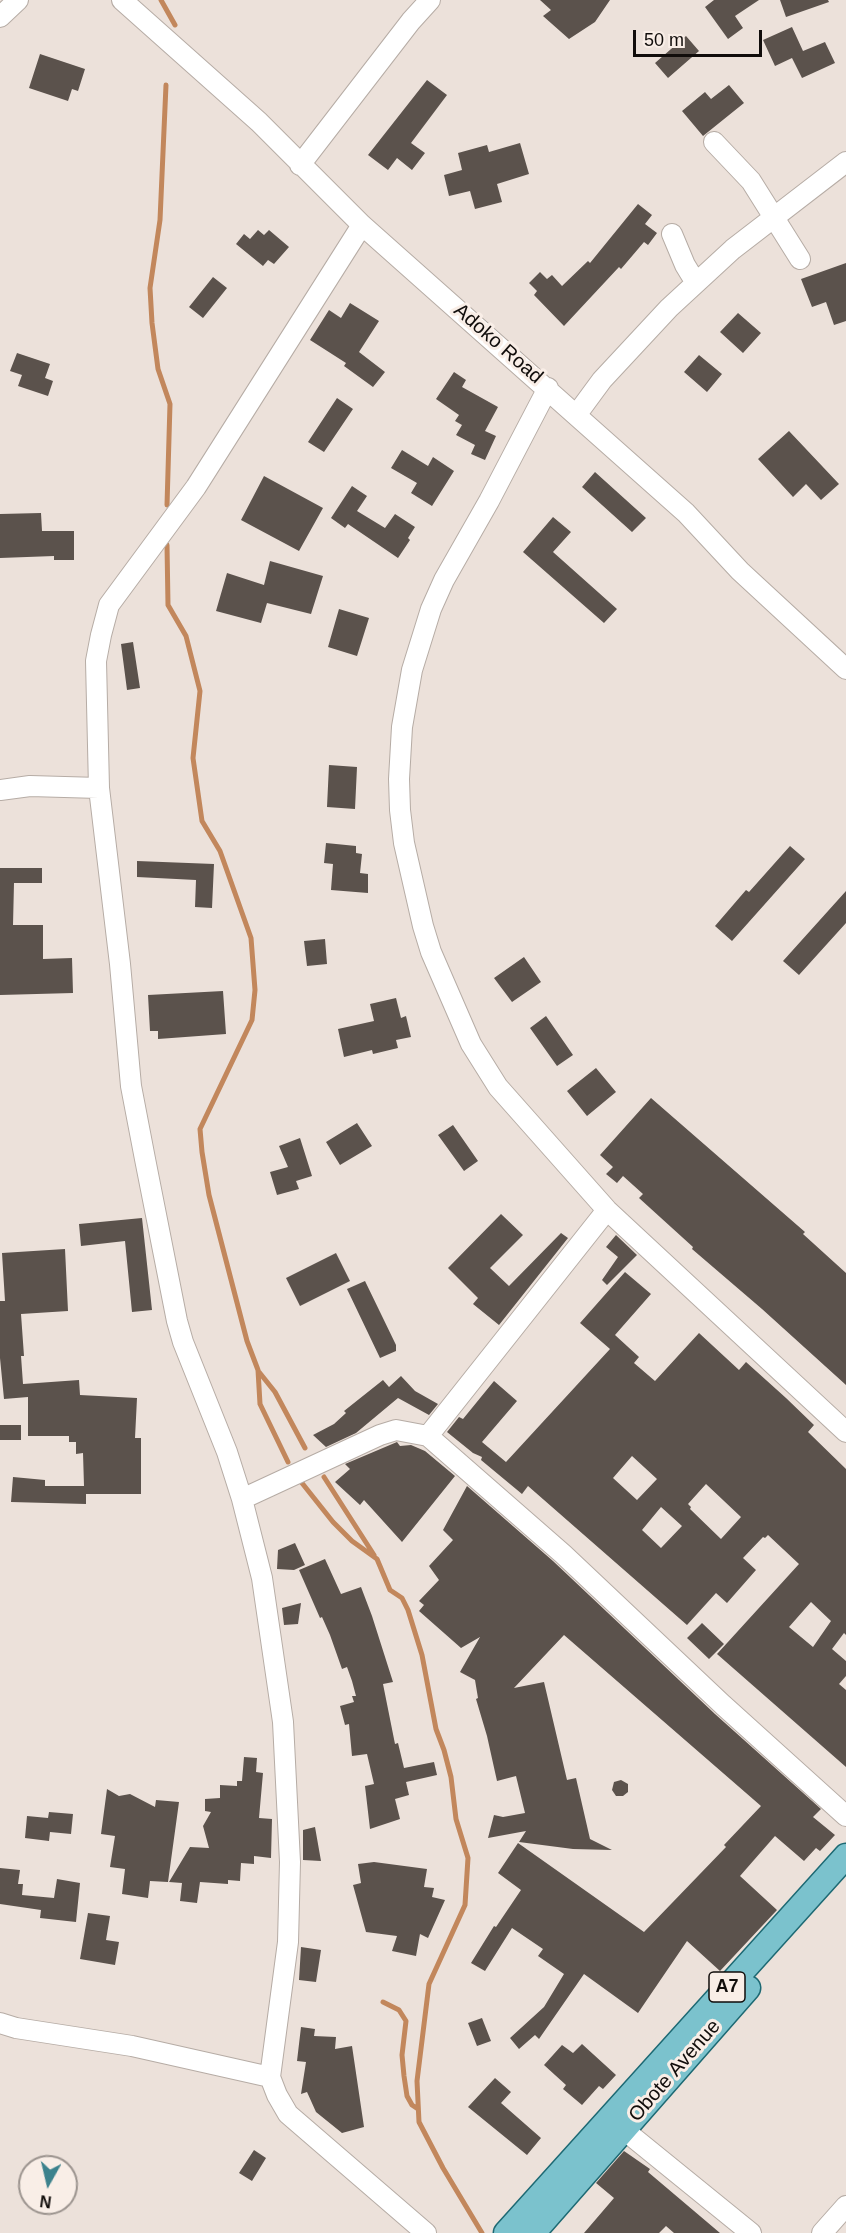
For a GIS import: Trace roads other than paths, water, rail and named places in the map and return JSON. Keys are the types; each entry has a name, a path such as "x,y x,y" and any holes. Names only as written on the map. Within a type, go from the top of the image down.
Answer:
{"main road":[{"name":"Obote Avenue","path":"616,2124 846,1856"},
{"name":"Obote Avenue","path":"616,2124 846,1878"},
{"name":"A7","path":"506,2233 616,2124"},
{"name":"A7","path":"533,2233 616,2124"}],"street":[{"path":"0,17 18,0"},
{"name":"Adoko Road","path":"122,0 260,122 300,165 362,225 577,414 686,513 740,571 844,662"},
{"path":"300,165 411,21 430,0"},
{"path":"714,142 751,181 800,260"},
{"path":"577,414 602,380 669,308 733,249 846,162"},
{"path":"362,225 196,487 109,605 100,635 96,661 99,788 120,964 131,1086 177,1322 227,1452 242,1499 262,1578 283,1722 290,1862 288,1942 270,2078 288,2114 426,2233"},
{"path":"672,234 685,265 696,283"},
{"path":"548,388 489,501 465,540 431,609 407,695 400,752 400,810 411,879 431,952 471,1044 498,1087 607,1210 846,1432"},
{"path":"0,790 30,786 99,788"},
{"path":"428,1436 607,1210"},
{"path":"242,1499 380,1435 396,1431 428,1436 564,1554 732,1713 846,1816"},
{"path":"0,2023 16,2028 132,2046 270,2078"},
{"path":"616,2124 752,2233"},
{"path":"822,2233 846,2206"}],"waterway":[{"path":"161,0 175,25"},
{"path":"166,85 160,220 150,288 158,369 170,404 167,505"},
{"path":"167,545 168,605 186,636 200,691 193,758 202,821 220,851 251,938 255,990 252,1020 200,1129 202,1152 209,1195 247,1341 258,1370 260,1404 288,1462"},
{"path":"259,1372 275,1392 305,1448"},
{"path":"324,1477 374,1555"},
{"path":"298,1478 333,1522 352,1541 377,1559 390,1590 402,1598 408,1610 422,1655 436,1729 451,1777 456,1819 468,1858 465,1905 429,1984 417,2081 419,2122 443,2168 482,2233"},
{"path":"383,2002 399,2010 406,2021 402,2055 404,2076 407,2096 412,2105 418,2109"}]}
